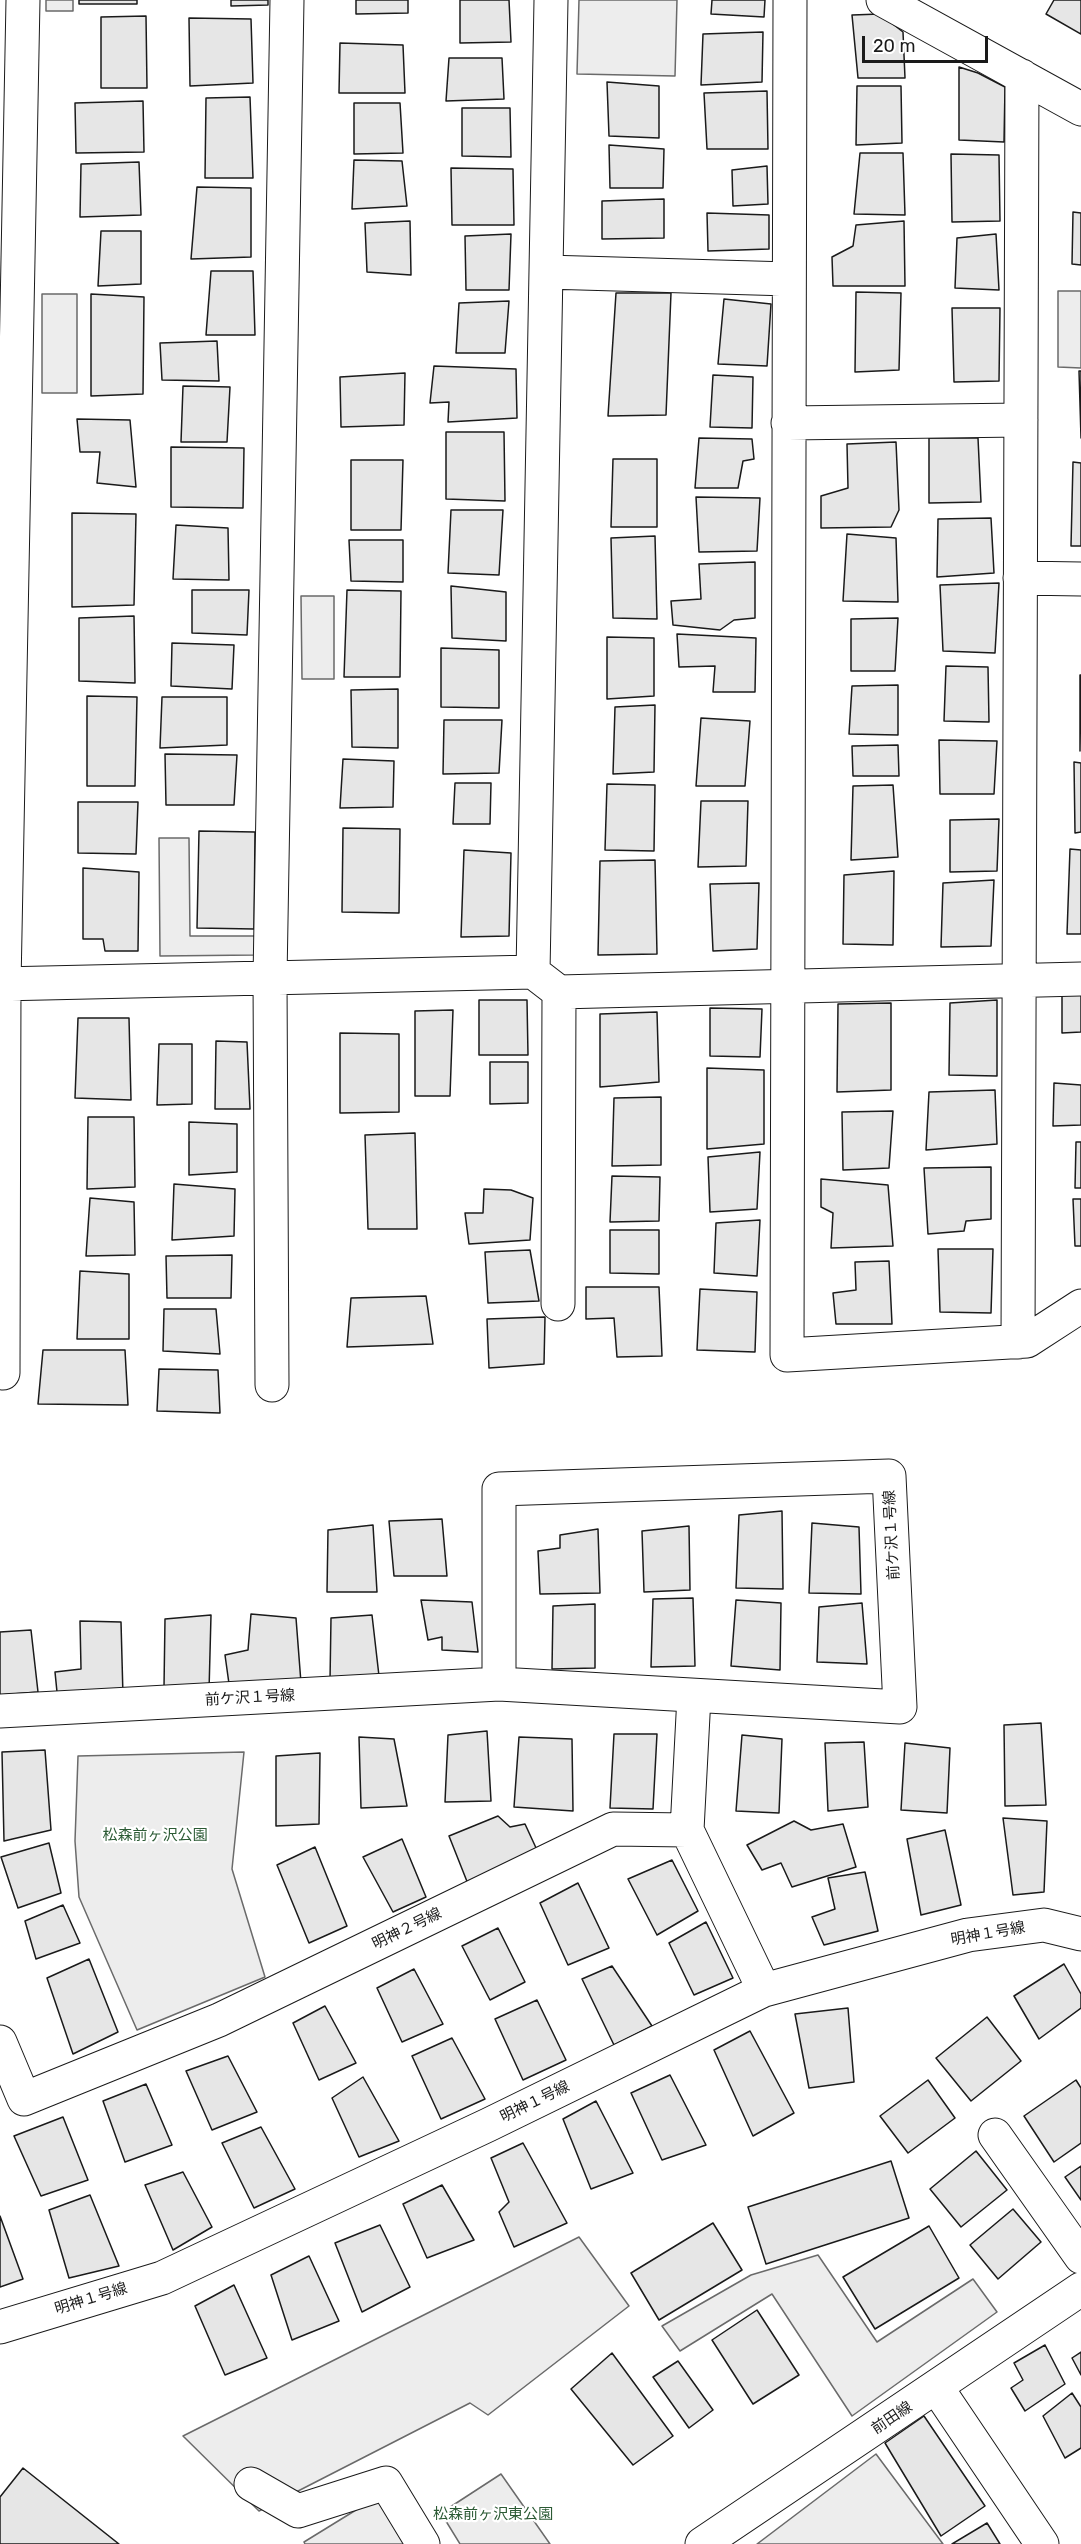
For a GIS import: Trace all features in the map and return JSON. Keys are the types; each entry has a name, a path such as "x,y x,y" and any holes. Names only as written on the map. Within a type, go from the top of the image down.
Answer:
{"street":[{"path":"3,1373 2,984 23,0"},
{"path":"272,1385 270,978 287,0"},
{"path":"533,972 551,0"},
{"path":"790,0 787,1355 1027,1341 1081,1306"},
{"path":"884,0 1081,109"},
{"path":"1018,1342 1022,76"},
{"path":"546,272 789,279"},
{"path":"788,423 1021,420"},
{"path":"1020,578 1081,579"},
{"path":"2,984 533,972 559,992 1081,979"},
{"path":"558,1304 559,992"},
{"name":"前ケ沢１号線","path":"0,1711 500,1684 900,1707 889,1476 500,1489 500,1684"},
{"path":"694,1696 687,1830 765,1990"},
{"name":"明神２号線","path":"0,2042 24,2099 219,2020 613,1828 687,1830"},
{"name":"明神１号線","path":"0,2327 162,2278 488,2125 765,1990 968,1935 1044,1925 1081,1934"},
{"path":"995,2135 1081,2257"},
{"name":"前田線","path":"702,2544 1081,2289"},
{"path":"937,2388 1042,2544"},
{"path":"251,2484 298,2511 386,2483 423,2544"}],"shaded area":[{"path":"46,0 73,0 73,11 46,11"},
{"path":"579,0 677,0 675,76 577,74"},
{"path":"1058,291 1081,291 1081,368 1058,367"},
{"path":"42,294 77,294 77,393 42,393"},
{"path":"301,596 334,596 334,679 302,679"},
{"path":"159,838 189,838 190,936 255,936 256,955 160,956"},
{"name":"松森前ヶ沢公園","path":"244,1752 232,1869 265,1977 137,2030 79,1897 75,1841 78,1756"},
{"path":"579,2237 629,2306 488,2415 470,2403 259,2511 183,2436"},
{"path":"818,2255 877,2342 973,2279 997,2312 852,2416 772,2294 680,2351 662,2326 751,2275"},
{"path":"876,2454 943,2544 757,2544"},
{"name":"松森前ヶ沢東公園","path":"501,2474 550,2544 460,2544 441,2513"},
{"path":"382,2494 412,2544 305,2544 304,2542"}],"building":[{"path":"79,0 137,0 137,4 79,4"},
{"path":"231,0 268,0 268,5 231,6"},
{"path":"356,0 408,0 408,13 356,14"},
{"path":"460,0 509,0 511,42 460,43"},
{"path":"712,0 765,0 764,17 711,14"},
{"path":"1054,0 1081,0 1081,34 1046,14"},
{"path":"880,14 903,32 905,78 858,78 852,15"},
{"path":"146,16 147,88 101,88 101,17"},
{"path":"189,18 251,19 253,83 190,86"},
{"path":"763,32 762,82 701,85 703,34"},
{"path":"340,43 403,45 405,93 339,93"},
{"path":"449,58 502,58 504,99 446,101"},
{"path":"959,67 978,73 1005,87 1004,142 959,140"},
{"path":"607,82 659,86 659,138 609,136"},
{"path":"857,86 901,86 902,143 856,145"},
{"path":"767,91 768,149 707,149 704,93"},
{"path":"250,97 253,178 205,178 206,98"},
{"path":"143,101 144,152 76,153 75,103"},
{"path":"354,103 400,103 403,153 354,154"},
{"path":"462,108 510,108 511,157 462,156"},
{"path":"609,145 664,149 663,188 610,188"},
{"path":"860,153 903,153 905,215 854,214"},
{"path":"951,154 999,155 1000,221 952,222"},
{"path":"354,160 402,161 407,206 352,209"},
{"path":"139,162 141,215 80,217 81,164"},
{"path":"767,166 768,204 733,206 732,170"},
{"path":"451,168 513,169 514,225 452,225"},
{"path":"197,187 251,188 251,257 191,259"},
{"path":"664,199 664,238 602,239 602,201"},
{"path":"1073,212 1081,213 1081,265 1072,264"},
{"path":"707,213 769,215 769,249 708,251"},
{"path":"410,221 411,275 367,272 365,223"},
{"path":"904,221 905,286 833,286 832,257 853,246 856,225"},
{"path":"101,231 141,231 141,284 98,286"},
{"path":"511,234 509,290 466,290 465,236"},
{"path":"996,234 999,290 955,288 957,238"},
{"path":"211,271 253,271 255,335 206,335"},
{"path":"856,292 901,293 899,370 855,372"},
{"path":"616,293 671,293 666,415 608,416"},
{"path":"91,294 144,297 143,394 91,396"},
{"path":"724,299 771,304 767,366 718,364"},
{"path":"509,301 505,353 456,353 459,303"},
{"path":"952,308 1000,308 999,381 954,382"},
{"path":"217,341 219,381 162,380 160,343"},
{"path":"434,366 516,369 517,418 448,422 449,402 430,403"},
{"path":"1079,371 1081,371 1081,438"},
{"path":"405,373 404,425 341,427 340,377"},
{"path":"713,375 753,377 752,428 710,427"},
{"path":"183,386 230,387 227,442 181,442"},
{"path":"77,419 130,420 136,487 97,483 100,452 80,452"},
{"path":"446,432 504,432 505,501 446,499"},
{"path":"699,438 752,439 754,459 743,461 738,488 695,488"},
{"path":"929,438 978,438 981,502 929,503"},
{"path":"896,442 899,510 891,527 821,528 821,496 848,488 847,444"},
{"path":"171,447 244,448 243,508 171,507"},
{"path":"613,459 657,459 657,527 611,527"},
{"path":"351,460 403,460 401,530 351,530"},
{"path":"1073,462 1081,463 1081,546 1071,546"},
{"path":"696,497 760,498 757,551 699,552"},
{"path":"451,510 503,510 499,575 448,573"},
{"path":"72,513 136,514 134,605 72,607"},
{"path":"991,518 994,573 937,577 938,519"},
{"path":"176,525 228,528 229,580 173,579"},
{"path":"847,534 896,538 898,602 843,601"},
{"path":"655,536 657,619 613,618 611,538"},
{"path":"349,540 403,540 403,582 351,581"},
{"path":"755,562 755,618 734,620 720,630 673,625 671,601 701,599 699,564"},
{"path":"999,583 995,653 943,651 940,585"},
{"path":"451,586 506,592 506,641 452,638"},
{"path":"192,590 249,590 247,635 192,633"},
{"path":"347,590 401,591 400,677 344,677"},
{"path":"134,616 135,683 79,681 79,618"},
{"path":"898,618 895,671 851,671 851,619"},
{"path":"677,634 756,638 755,692 713,692 715,666 679,667"},
{"path":"607,637 654,638 654,696 607,699"},
{"path":"172,643 234,645 232,689 171,686"},
{"path":"441,648 499,650 499,708 441,707"},
{"path":"946,666 988,667 989,722 944,721"},
{"path":"1080,675 1081,675 1080,751"},
{"path":"898,685 898,735 849,734 852,686"},
{"path":"398,689 398,748 352,747 351,690"},
{"path":"87,696 137,697 135,786 87,786"},
{"path":"162,697 227,697 227,745 160,748"},
{"path":"655,705 654,772 613,774 615,707"},
{"path":"701,718 750,721 745,786 696,786"},
{"path":"444,720 502,720 499,773 443,774"},
{"path":"939,740 997,741 994,794 940,794"},
{"path":"898,745 899,776 853,776 852,746"},
{"path":"165,754 237,755 234,805 166,805"},
{"path":"343,759 394,761 393,807 340,808"},
{"path":"1074,762 1081,763 1081,832 1075,833"},
{"path":"455,783 491,783 490,824 453,824"},
{"path":"607,784 655,785 654,851 605,850"},
{"path":"893,785 898,857 851,860 853,786"},
{"path":"701,801 748,801 746,866 698,867"},
{"path":"78,802 138,802 136,854 78,853"},
{"path":"999,819 997,871 950,872 950,820"},
{"path":"343,828 400,829 399,913 342,912"},
{"path":"199,831 255,832 254,929 197,928"},
{"path":"1070,849 1081,850 1081,934 1067,934"},
{"path":"464,850 511,853 509,936 461,937"},
{"path":"655,860 657,954 598,955 600,861"},
{"path":"83,868 139,872 138,951 105,951 103,939 83,939"},
{"path":"894,871 893,945 843,944 844,875"},
{"path":"994,880 991,946 941,947 943,883"},
{"path":"759,883 757,949 713,951 710,884"},
{"path":"1062,994 1081,994 1081,1032 1062,1033"},
{"path":"479,1000 527,1000 528,1055 479,1055"},
{"path":"997,1000 997,1076 949,1075 950,1003"},
{"path":"891,1003 891,1090 837,1092 838,1004"},
{"path":"710,1008 762,1009 760,1057 710,1056"},
{"path":"453,1010 450,1096 415,1096 415,1011"},
{"path":"657,1012 659,1082 600,1087 600,1014"},
{"path":"78,1018 129,1018 131,1100 75,1098"},
{"path":"340,1033 399,1034 399,1112 340,1113"},
{"path":"216,1041 247,1042 250,1109 215,1109"},
{"path":"159,1044 192,1044 192,1104 157,1105"},
{"path":"490,1062 528,1062 528,1103 490,1104"},
{"path":"707,1068 764,1070 764,1144 707,1149"},
{"path":"1054,1083 1081,1085 1081,1125 1053,1126"},
{"path":"995,1090 997,1144 926,1150 929,1092"},
{"path":"661,1097 661,1165 612,1166 614,1098"},
{"path":"893,1111 889,1168 843,1170 842,1112"},
{"path":"88,1117 134,1117 135,1187 87,1189"},
{"path":"189,1122 237,1124 237,1172 189,1175"},
{"path":"415,1133 417,1229 368,1229 365,1135"},
{"path":"1076,1142 1081,1142 1081,1188 1075,1188"},
{"path":"760,1152 757,1209 710,1212 708,1157"},
{"path":"991,1167 991,1219 966,1221 964,1231 928,1234 924,1168"},
{"path":"612,1176 660,1177 659,1221 610,1222"},
{"path":"821,1179 888,1185 893,1246 831,1248 833,1213 821,1207"},
{"path":"174,1184 235,1189 234,1236 172,1240"},
{"path":"484,1189 511,1190 533,1198 530,1240 469,1244 465,1213 483,1213"},
{"path":"90,1198 134,1202 135,1255 86,1256"},
{"path":"1073,1199 1081,1199 1081,1246 1075,1246"},
{"path":"760,1220 757,1276 714,1273 716,1223"},
{"path":"610,1230 659,1230 659,1274 610,1273"},
{"path":"938,1249 993,1249 991,1313 940,1312"},
{"path":"530,1250 539,1301 488,1303 485,1252"},
{"path":"232,1255 231,1298 167,1298 166,1256"},
{"path":"889,1261 892,1324 836,1324 833,1293 856,1290 855,1262"},
{"path":"80,1271 129,1274 129,1339 77,1339"},
{"path":"586,1287 659,1287 662,1356 617,1357 614,1318 586,1319"},
{"path":"700,1289 757,1292 755,1352 697,1350"},
{"path":"426,1296 433,1344 347,1347 351,1298"},
{"path":"164,1309 216,1309 220,1354 163,1351"},
{"path":"545,1317 544,1364 489,1368 487,1319"},
{"path":"43,1350 125,1350 128,1405 38,1404"},
{"path":"159,1369 218,1370 220,1413 157,1411"},
{"path":"782,1511 783,1589 736,1588 739,1515"},
{"path":"442,1519 447,1576 394,1576 389,1521"},
{"path":"812,1523 859,1527 861,1594 809,1593"},
{"path":"373,1525 377,1592 327,1592 328,1530"},
{"path":"689,1526 690,1590 644,1592 642,1531"},
{"path":"598,1529 600,1593 540,1594 538,1551 560,1548 560,1535"},
{"path":"693,1598 695,1666 651,1667 653,1599"},
{"path":"421,1600 472,1602 478,1652 442,1650 442,1637 428,1640"},
{"path":"736,1600 781,1603 780,1670 731,1666"},
{"path":"862,1603 867,1664 817,1662 819,1607"},
{"path":"595,1604 595,1668 552,1669 553,1606"},
{"path":"251,1614 296,1618 301,1683 230,1691 225,1655 248,1650"},
{"path":"211,1615 209,1691 164,1687 165,1619"},
{"path":"372,1615 379,1676 330,1681 331,1618"},
{"path":"80,1621 121,1622 123,1696 57,1692 55,1672 81,1669"},
{"path":"31,1630 38,1692 0,1695 0,1632"},
{"path":"1041,1723 1046,1805 1005,1806 1004,1725"},
{"path":"487,1731 491,1801 445,1802 448,1735"},
{"path":"614,1734 657,1734 653,1809 610,1808"},
{"path":"742,1735 782,1739 779,1813 736,1811"},
{"path":"359,1737 394,1739 407,1806 361,1808"},
{"path":"519,1737 572,1739 573,1811 514,1807"},
{"path":"864,1742 868,1807 828,1811 825,1743"},
{"path":"905,1743 950,1748 947,1813 901,1810"},
{"path":"45,1750 51,1830 4,1841 2,1752"},
{"path":"320,1753 319,1824 276,1826 276,1756"},
{"path":"498,1816 510,1827 525,1824 537,1850 468,1884 449,1836"},
{"path":"1003,1818 1047,1821 1044,1892 1013,1895"},
{"path":"794,1821 811,1830 843,1824 856,1867 792,1887 781,1863 762,1870 747,1845"},
{"path":"945,1830 961,1905 921,1915 907,1839"},
{"path":"402,1839 426,1897 393,1912 363,1857"},
{"path":"49,1843 61,1893 18,1908 1,1857"},
{"path":"315,1847 347,1926 309,1943 277,1865"},
{"path":"672,1860 698,1911 657,1935 628,1879"},
{"path":"865,1872 878,1931 824,1945 812,1917 835,1909 828,1878"},
{"path":"578,1883 609,1948 568,1965 540,1903"},
{"path":"63,1905 80,1943 36,1959 25,1921"},
{"path":"706,1922 733,1978 694,1995 669,1943"},
{"path":"498,1928 525,1982 490,2000 462,1946"},
{"path":"89,1959 118,2032 73,2054 47,1978"},
{"path":"1064,1964 1081,1994 1081,2008 1039,2039 1014,1996"},
{"path":"612,1966 652,2026 614,2045 582,1979"},
{"path":"414,1969 443,2024 402,2042 377,1988"},
{"path":"537,2000 566,2060 523,2080 495,2019"},
{"path":"325,2006 356,2063 319,2080 293,2023"},
{"path":"848,2008 854,2082 809,2088 795,2014"},
{"path":"987,2017 1021,2061 971,2101 936,2058"},
{"path":"750,2031 794,2113 753,2136 714,2050"},
{"path":"452,2038 485,2099 441,2119 412,2056"},
{"path":"228,2056 257,2112 212,2130 186,2071"},
{"path":"670,2075 706,2145 662,2160 631,2093"},
{"path":"363,2077 399,2141 359,2157 332,2098"},
{"path":"928,2080 955,2118 908,2153 880,2116"},
{"path":"1076,2080 1081,2088 1081,2143 1054,2162 1024,2116"},
{"path":"146,2084 172,2145 125,2162 103,2101"},
{"path":"596,2101 633,2173 591,2189 563,2119"},
{"path":"63,2117 88,2180 41,2196 14,2136"},
{"path":"261,2127 295,2189 254,2208 222,2143"},
{"path":"523,2143 567,2223 514,2247 499,2212 509,2202 491,2158"},
{"path":"976,2151 1007,2190 961,2227 930,2189"},
{"path":"891,2161 909,2218 766,2264 748,2207"},
{"path":"1081,2166 1081,2200 1065,2177"},
{"path":"183,2172 212,2227 173,2250 145,2185"},
{"path":"442,2185 474,2240 427,2258 403,2204"},
{"path":"90,2195 119,2266 69,2278 49,2210"},
{"path":"1013,2209 1041,2242 998,2279 970,2245"},
{"path":"0,2216 23,2279 0,2287"},
{"path":"713,2223 742,2270 659,2320 631,2273"},
{"path":"380,2225 410,2287 362,2312 335,2243"},
{"path":"929,2226 959,2278 875,2329 843,2277"},
{"path":"309,2256 339,2321 292,2340 271,2275"},
{"path":"234,2285 267,2358 225,2375 195,2306"},
{"path":"757,2310 799,2375 753,2404 712,2340"},
{"path":"1045,2345 1065,2384 1025,2411 1011,2388 1023,2380 1014,2363"},
{"path":"1081,2352 1081,2375 1072,2358"},
{"path":"612,2353 673,2436 633,2465 571,2389"},
{"path":"678,2361 713,2410 689,2428 653,2377"},
{"path":"1072,2393 1081,2407 1081,2448 1065,2458 1043,2416"},
{"path":"924,2416 985,2506 941,2536 885,2443"},
{"path":"23,2468 119,2544 0,2544 0,2497"},
{"path":"987,2523 1000,2544 952,2544"}]}
